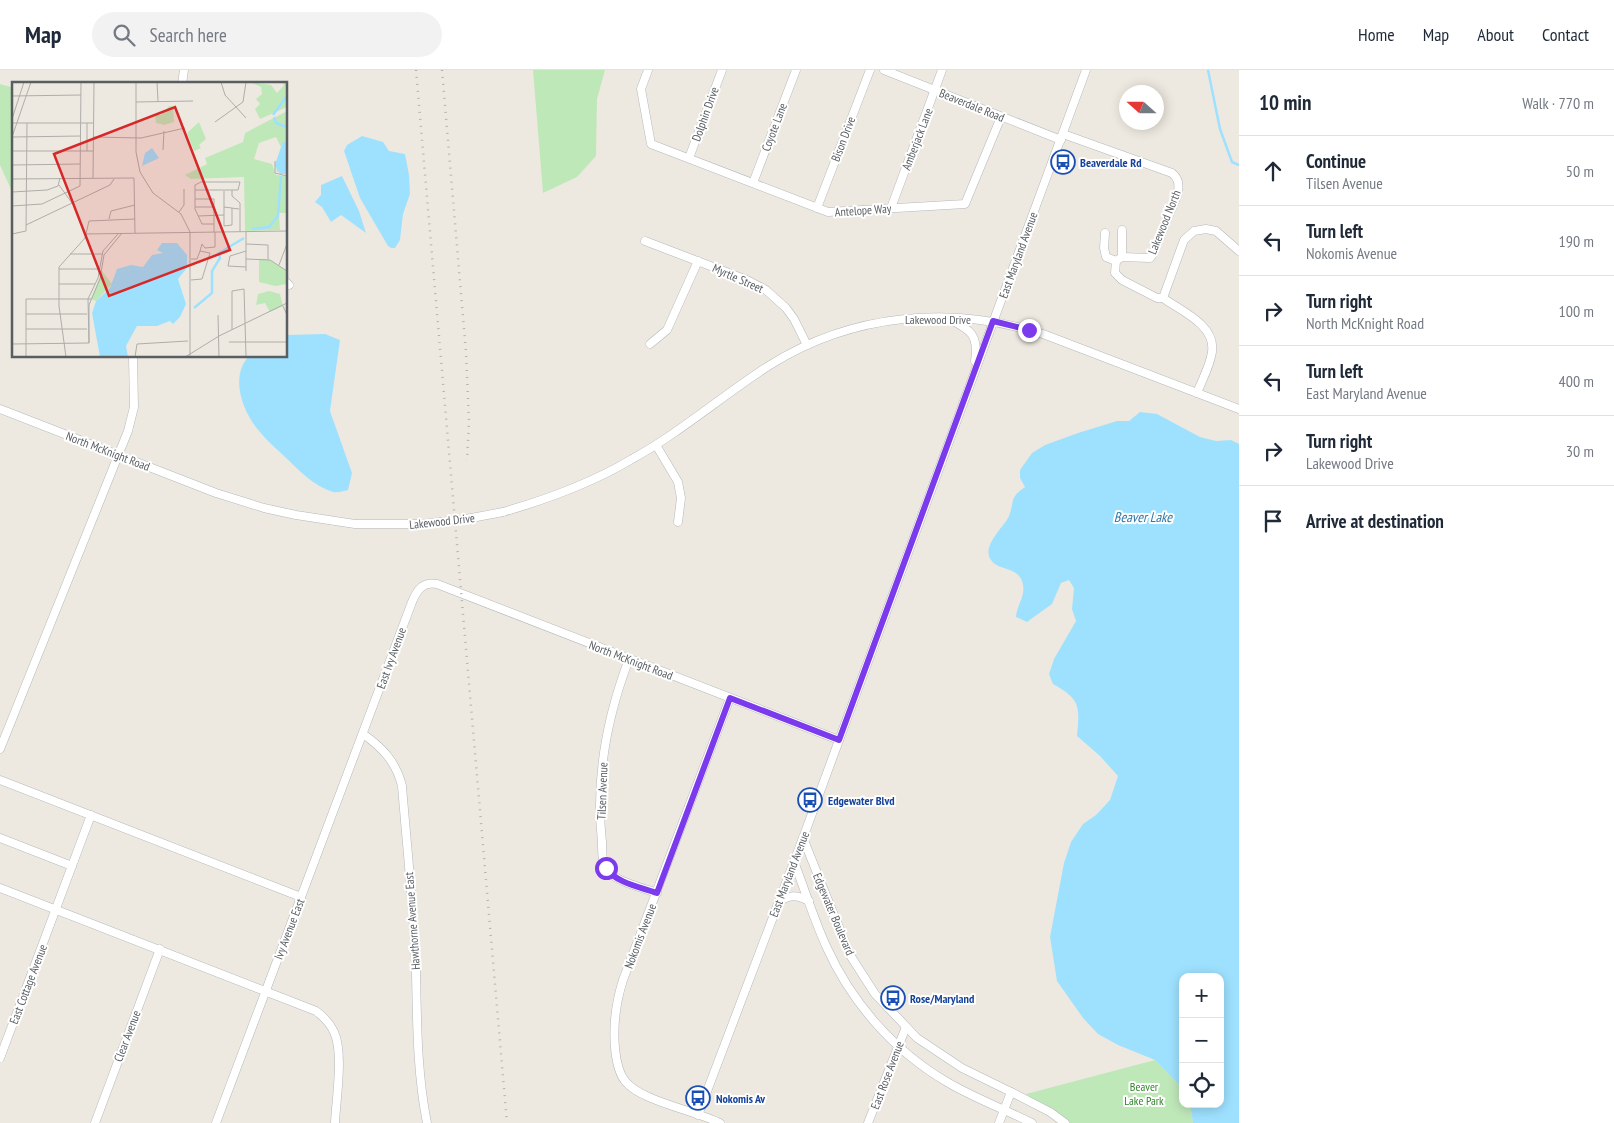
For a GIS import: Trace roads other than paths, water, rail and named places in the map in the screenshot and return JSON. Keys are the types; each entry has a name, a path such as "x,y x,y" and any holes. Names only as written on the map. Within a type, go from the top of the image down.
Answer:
{"street":[{"name":"Antelope Way","path":"648,70 641,89 651,144 828,212 965,204 1001,117"},
{"name":"Dolphin Drive","path":"689,158 722,70"},
{"name":"Coyote Lane","path":"753,183 796,70"},
{"name":"Bison Drive","path":"816,208 870,70"},
{"name":"Beaverdale Road","path":"884,70 1001,117 1062,137"},
{"name":"Amberjack Lane","path":"891,208 936,91 942,70"},
{"name":"East Maryland Avenue","path":"698,1115 803,838 1086,70"},
{"name":"Lakewood North","path":"1062,137 1172,173 1179,182 1178,193 1150,258 1119,259"},
{"path":"1163,298 1184,240 1194,231 1206,229 1216,231 1239,251"},
{"path":"1122,230 1119,259 1115,273 1122,280 1157,298 1163,298 1193,318 1206,330 1212,342 1210,362 1197,392"},
{"path":"1105,233 1104,248 1106,257 1119,259"},
{"name":"Myrtle Street","path":"645,241 754,283 766,290 786,308 807,345"},
{"path":"650,344 667,330 698,261"},
{"path":"945,317 968,329 974,337 976,350 973,376"},
{"name":"Lakewood Drive","path":"216,493 264,508 325,520 388,525 423,524 503,512 553,496 610,472 656,445 765,369 807,345 850,330 894,319 945,317 993,321 1043,334 1239,409"},
{"path":"0,750 130,426 134,407 132,358"},
{"name":"North McKnight Road","path":"0,409 216,493"},
{"path":"656,445 674,474 681,490 678,522"},
{"name":"North McKnight Road","path":"423,585 428,583 437,584 839,740"},
{"name":"East Ivy Avenue","path":"363,734 416,592 423,585"},
{"name":"Tilsen Avenue","path":"629,658 614,703 603,759 600,808 603,859 606,868 613,876 657,893"},
{"name":"Nokomis Avenue","path":"720,1123 632,1088 622,1076 616,1054 614,1021 617,1002 624,980 730,698"},
{"name":"Ivy Avenue East","path":"216,1123 363,734"},
{"name":"Hawthorne Avenue East","path":"363,734 388,754 396,766 402,786 413,920 417,1044 420,1080 427,1123"},
{"path":"0,780 301,897"},
{"name":"East Cottage Avenue","path":"0,1058 91,815"},
{"path":"0,838 72,866"},
{"name":"Edgewater Boulevard","path":"803,838 850,955 875,994 917,1038 962,1068 1050,1112 1065,1123"},
{"name":"Edgewater Boulevard","path":"794,862 826,947 840,974 860,1005 883,1032 921,1066 948,1083 1032,1123"},
{"path":"0,888 316,1011 325,1018 334,1031 339,1049 335,1123"},
{"name":"Edgewater Boulevard","path":"779,902 788,895 799,896 809,901"},
{"name":"Clear Avenue","path":"95,1123 160,949"},
{"name":"East Rose Avenue","path":"868,1123 906,1027"},
{"path":"999,1123 1011,1092"}],"water":[{"path":"362,136 383,142 389,151 405,154 410,194 403,214 400,240 395,248 388,246 360,198 344,151 347,145"},
{"path":"342,176 359,211 366,233 341,215 331,222 322,207 315,202 321,195 321,185"},
{"path":"325,334 340,340 330,411 352,473 348,490 333,492 313,482 263,435 248,415 244,405 239,384 243,365 248,358 288,358 288,335"},
{"name":"Beaver Lake","path":"1140,412 1157,414 1200,437 1216,441 1231,440 1239,444 1239,1123 1193,1123 1191,1108 1224,1108 1224,973 1179,973 1179,1085 1155,1060 1118,1045 1098,1034 1083,1018 1057,981 1050,937 1064,863 1071,842 1083,824 1096,815 1110,800 1118,776 1100,756 1077,736 1078,710 1076,704 1069,694 1053,684 1049,674 1054,659 1076,621 1072,609 1074,588 1069,580 1061,583 1052,604 1027,622 1016,617 1023,595 1022,581 1016,573 994,563 989,555 989,549 994,537 1009,516 1014,497 1025,487 1020,478 1020,470 1032,453 1045,445 1078,433 1117,421 1129,421"}],"waterway":[{"path":"1208,70 1220,129 1232,162 1239,165"}],"railway":[{"path":"416,70 507,1123"},
{"path":"442,70 466,352 469,422 467,461"}],"place":[{"name":"Beaverdale Rd","path":"1063,162"},
{"name":"Edgewater Blvd","path":"810,800"},
{"name":"Rose/Maryland","path":"893,998"},
{"name":"Nokomis Av","path":"698,1098"}],"park label":[{"name":"Beaver Lake Park","path":"1144,1093"}]}
